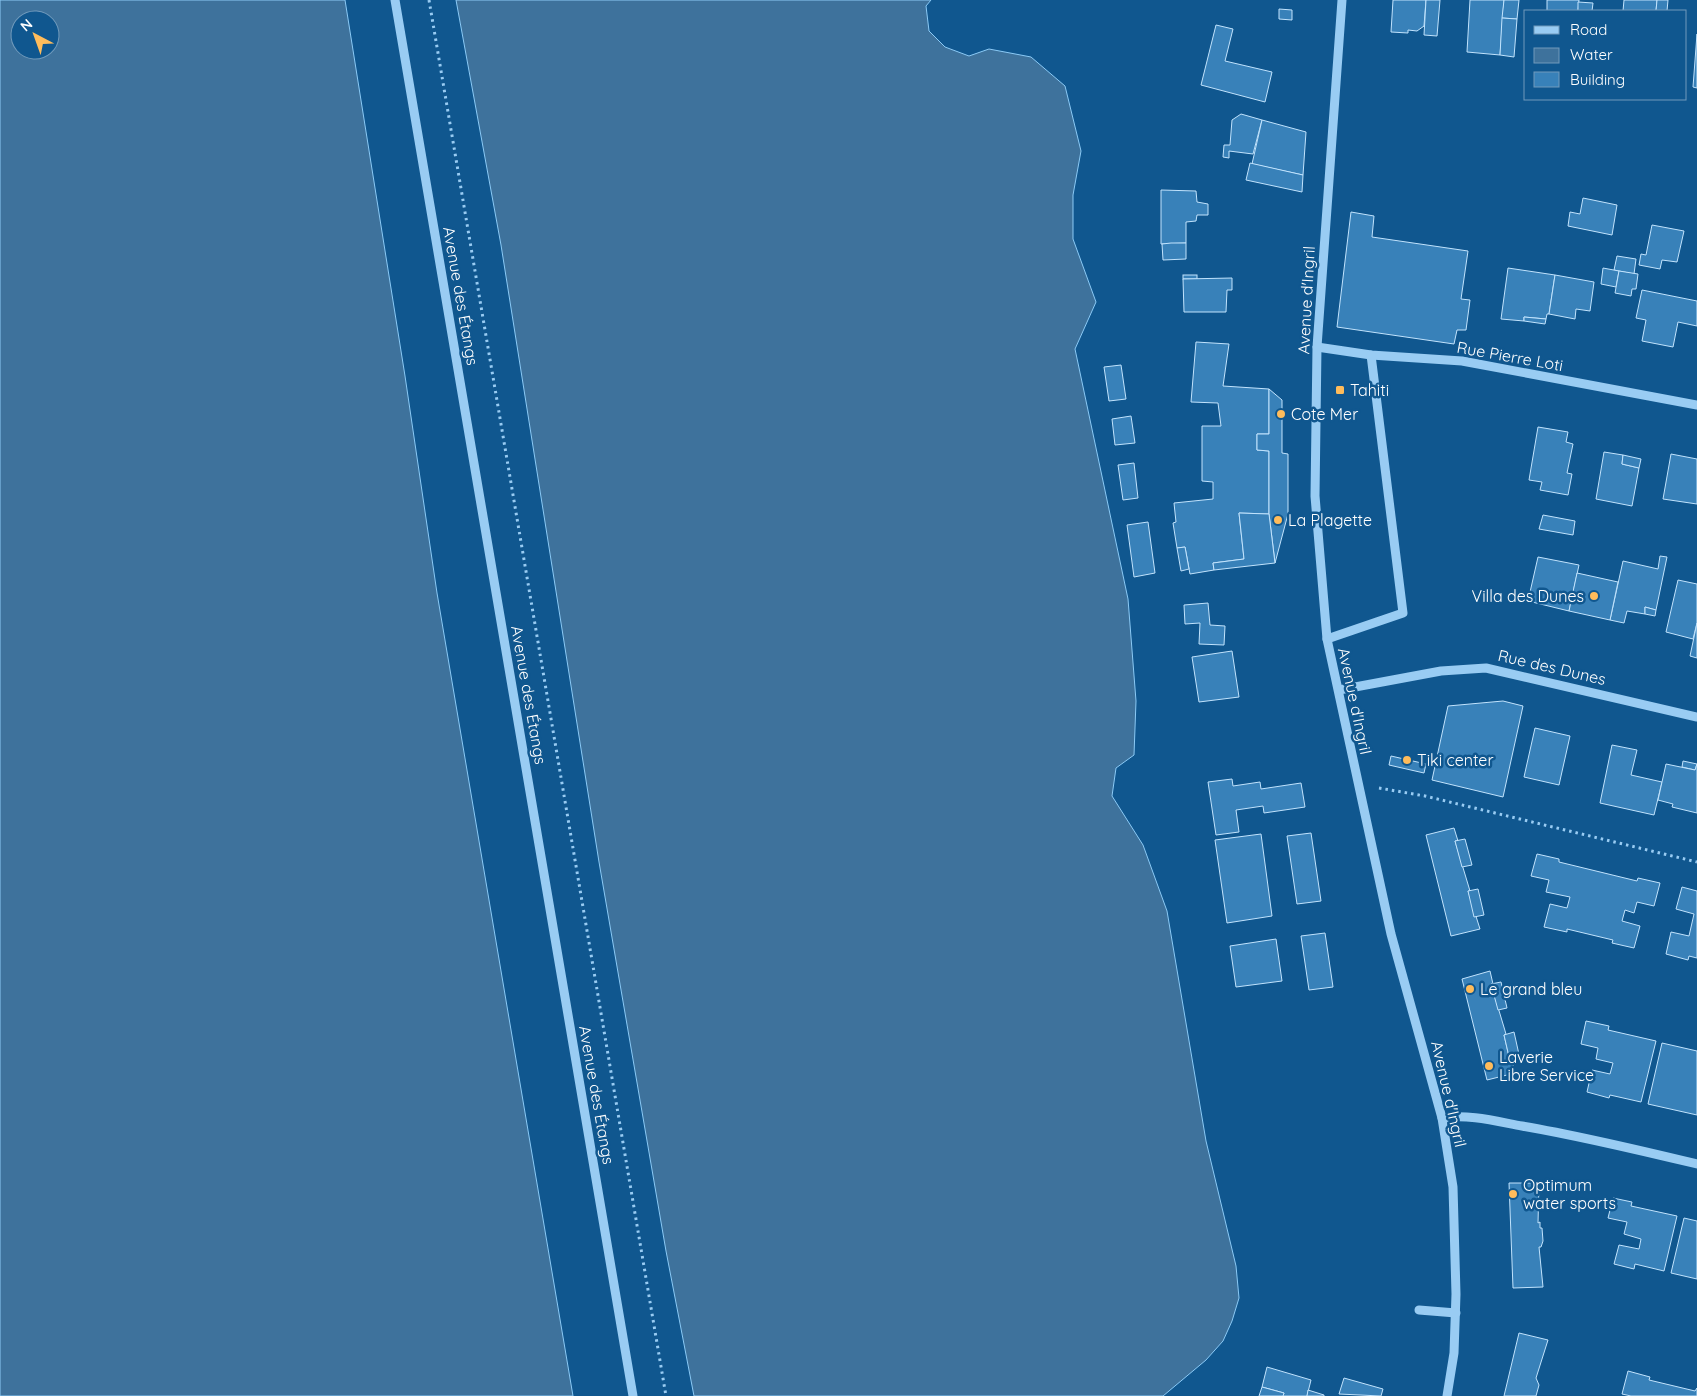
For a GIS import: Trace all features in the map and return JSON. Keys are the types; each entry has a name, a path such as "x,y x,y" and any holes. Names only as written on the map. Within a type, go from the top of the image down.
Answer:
{"street":[{"name":"Avenue des Étangs","path":"395,0 633,1396"},
{"name":"Avenue d'Ingril","path":"1342,0 1317,348 1315,496 1327,639 1391,934 1442,1118 1453,1187 1456,1313 1454,1352 1448,1396"},
{"name":"Rue Pierre Loti","path":"1317,348 1462,361 1697,405"},
{"path":"1327,639 1403,613 1371,354"},
{"name":"Rue des Dunes","path":"1339,690 1441,671 1486,668 1697,717"},
{"path":"1442,1118 1476,1118 1576,1135 1697,1164"},
{"path":"1419,1310 1456,1313"}],"path":[{"path":"429,0 666,1396"},
{"path":"1357,784 1425,796 1697,862"}],"water":[{"path":"0,0 345,0 405,376 437,593 573,1396 0,1396"},
{"path":"456,0 931,0 926,6 929,31 945,47 969,56 989,49 1031,57 1065,86 1081,151 1073,195 1073,239 1096,302 1075,349 1128,599 1136,701 1134,755 1116,768 1112,796 1143,845 1167,911 1206,1141 1236,1266 1239,1298 1223,1341 1206,1360 1163,1396 694,1396 666,1251 599,862 501,245"}],"building":[{"path":"1393,0 1426,0 1424,26 1417,31 1408,30 1408,33 1391,32"},
{"path":"1426,0 1440,0 1437,36 1424,35"},
{"path":"1470,0 1504,0 1500,55 1467,52"},
{"path":"1504,0 1519,0 1517,19 1502,18"},
{"path":"1547,0 1579,0 1578,10 1547,10"},
{"path":"1624,0 1657,0 1656,10 1623,10"},
{"path":"1657,0 1668,0 1667,10 1656,10"},
{"path":"1578,2 1593,3 1592,10 1578,10"},
{"path":"1279,9 1292,10 1292,20 1279,19"},
{"path":"1502,18 1517,19 1514,57 1500,55"},
{"path":"1216,25 1233,29 1225,61 1272,72 1265,102 1201,85"},
{"path":"1697,34 1697,88 1693,87"},
{"path":"1241,114 1262,120 1253,154 1229,151 1229,158 1223,157 1224,145 1230,145 1232,120"},
{"path":"1262,120 1306,132 1303,175 1252,164"},
{"path":"1250,163 1303,175 1302,192 1246,180"},
{"path":"1161,190 1196,191 1197,202 1208,204 1208,215 1197,215 1196,221 1186,222 1186,243 1161,244"},
{"path":"1583,198 1617,205 1612,235 1568,226 1570,212 1580,214"},
{"path":"1351,212 1374,216 1372,237 1468,251 1461,299 1470,300 1466,330 1457,330 1454,344 1337,327"},
{"path":"1652,225 1684,231 1677,262 1662,260 1660,269 1639,265 1641,254 1646,255"},
{"path":"1186,243 1186,259 1163,260 1162,244"},
{"path":"1617,256 1636,259 1634,274 1614,270"},
{"path":"1508,268 1555,275 1549,314 1547,314 1546,319 1524,317 1524,321 1501,319"},
{"path":"1603,268 1619,271 1616,287 1601,284"},
{"path":"1619,271 1638,274 1636,289 1632,289 1631,296 1615,293"},
{"path":"1183,275 1197,275 1197,279 1183,279"},
{"path":"1555,275 1594,282 1590,311 1576,309 1575,319 1549,314"},
{"path":"1232,278 1232,290 1227,290 1226,312 1184,312 1183,279"},
{"path":"1642,290 1697,301 1697,326 1678,322 1673,347 1642,341 1646,320 1636,318"},
{"path":"1524,317 1546,319 1545,324 1524,321"},
{"path":"1196,342 1229,344 1223,386 1269,389 1269,434 1257,434 1257,450 1269,451 1269,514 1239,513 1244,559 1213,563 1214,570 1190,574 1185,547 1177,548 1173,523 1176,522 1174,503 1213,499 1213,482 1202,481 1202,426 1221,426 1218,403 1191,402"},
{"path":"1121,365 1126,399 1109,401 1104,367"},
{"path":"1269,389 1282,400 1282,453 1288,454 1288,514 1275,563 1269,514 1269,451 1257,450 1257,434 1269,434"},
{"path":"1131,416 1135,443 1115,445 1112,419"},
{"path":"1538,427 1568,432 1566,442 1573,444 1567,473 1572,474 1568,495 1540,490 1542,482 1529,480"},
{"path":"1604,452 1623,455 1622,464 1639,468 1632,506 1596,499"},
{"path":"1671,454 1697,459 1697,504 1663,499"},
{"path":"1623,455 1641,459 1639,468 1622,464"},
{"path":"1134,463 1138,498 1123,500 1118,465"},
{"path":"1239,513 1269,514 1275,563 1214,570 1213,563 1244,559"},
{"path":"1543,515 1575,521 1573,535 1539,529"},
{"path":"1148,522 1155,573 1134,577 1127,525"},
{"path":"1185,547 1189,569 1181,571 1177,548"},
{"path":"1660,556 1667,557 1656,610 1645,607 1645,614 1627,611 1624,623 1610,620 1623,561 1658,569"},
{"path":"1538,557 1579,565 1569,611 1528,601"},
{"name":"Villa des Dunes","path":"1577,573 1618,582 1610,620 1569,611"},
{"path":"1678,580 1697,584 1697,623 1693,639 1666,632"},
{"path":"1208,603 1210,625 1225,626 1224,645 1199,644 1200,623 1185,624 1184,605"},
{"path":"1645,607 1656,610 1655,616 1645,614"},
{"path":"1697,623 1697,658 1690,656"},
{"path":"1232,651 1239,697 1199,702 1192,657"},
{"path":"1503,701 1523,706 1503,797 1432,780 1448,706"},
{"path":"1535,728 1570,736 1559,785 1524,777"},
{"path":"1612,745 1637,750 1631,775 1662,782 1654,815 1600,803"},
{"path":"1391,756 1426,764 1424,773 1389,765"},
{"path":"1683,761 1697,764 1695,770 1682,767"},
{"path":"1666,764 1695,770 1697,764 1697,813 1672,807 1673,804 1658,800"},
{"path":"1232,779 1233,786 1260,782 1261,789 1301,783 1305,807 1264,813 1263,806 1236,810 1239,832 1216,835 1208,782"},
{"path":"1454,828 1458,841 1455,841 1480,929 1451,936 1426,835"},
{"path":"1311,833 1321,901 1297,904 1287,836"},
{"path":"1261,834 1272,916 1227,923 1215,840"},
{"path":"1465,839 1472,865 1462,867 1455,841"},
{"path":"1537,854 1559,859 1559,862 1637,881 1638,878 1660,883 1654,906 1637,902 1634,913 1625,910 1622,921 1640,926 1634,948 1612,943 1613,940 1567,929 1567,932 1544,927 1550,904 1567,908 1570,897 1546,892 1549,880 1531,876"},
{"path":"1682,887 1697,891 1697,958 1689,956 1688,960 1666,954 1671,932 1689,936 1694,914 1676,909"},
{"path":"1478,889 1484,915 1474,917 1468,891"},
{"path":"1325,933 1333,987 1309,990 1301,936"},
{"path":"1276,939 1282,981 1236,987 1230,946"},
{"path":"1490,971 1493,984 1491,984 1506,1034 1504,1035 1510,1061 1512,1061 1515,1073 1487,1080 1462,979"},
{"path":"1501,982 1507,1008 1498,1010 1491,984"},
{"path":"1586,1021 1609,1026 1608,1030 1656,1041 1641,1102 1610,1095 1609,1098 1587,1092 1592,1070 1610,1074 1613,1063 1596,1059 1598,1048 1581,1044"},
{"path":"1514,1032 1520,1059 1510,1061 1504,1035"},
{"path":"1662,1043 1697,1051 1697,1115 1648,1104"},
{"path":"1509,1183 1539,1183 1538,1223 1540,1222 1540,1228 1542,1228 1543,1241 1541,1247 1539,1247 1543,1287 1513,1288"},
{"path":"1613,1198 1632,1202 1631,1206 1677,1216 1664,1271 1635,1264 1634,1269 1614,1264 1619,1245 1639,1249 1641,1239 1624,1234 1627,1222 1608,1218"},
{"path":"1684,1218 1697,1221 1697,1279 1671,1273"},
{"path":"1519,1333 1548,1340 1536,1378 1539,1385 1536,1396 1504,1396"},
{"path":"1267,1367 1311,1380 1307,1396 1283,1396 1284,1393 1262,1387"},
{"path":"1628,1371 1650,1377 1649,1380 1695,1391 1697,1388 1697,1396 1631,1396 1622,1394"},
{"path":"1344,1378 1383,1389 1381,1396 1339,1394"},
{"path":"1262,1387 1284,1393 1283,1396 1259,1396"},
{"path":"1308,1390 1324,1395 1324,1396 1307,1396"}],"place":[{"name":"Tahiti","path":"1340,390"},
{"name":"Cote Mer","path":"1281,414"},
{"name":"La Plagette","path":"1278,520"},
{"name":"Villa des Dunes","path":"1594,596"},
{"name":"Tiki center","path":"1407,760"},
{"name":"Le grand bleu","path":"1470,989"},
{"name":"Laverie Libre Service","path":"1489,1066"},
{"name":"Optimum water sports","path":"1513,1194"}]}
